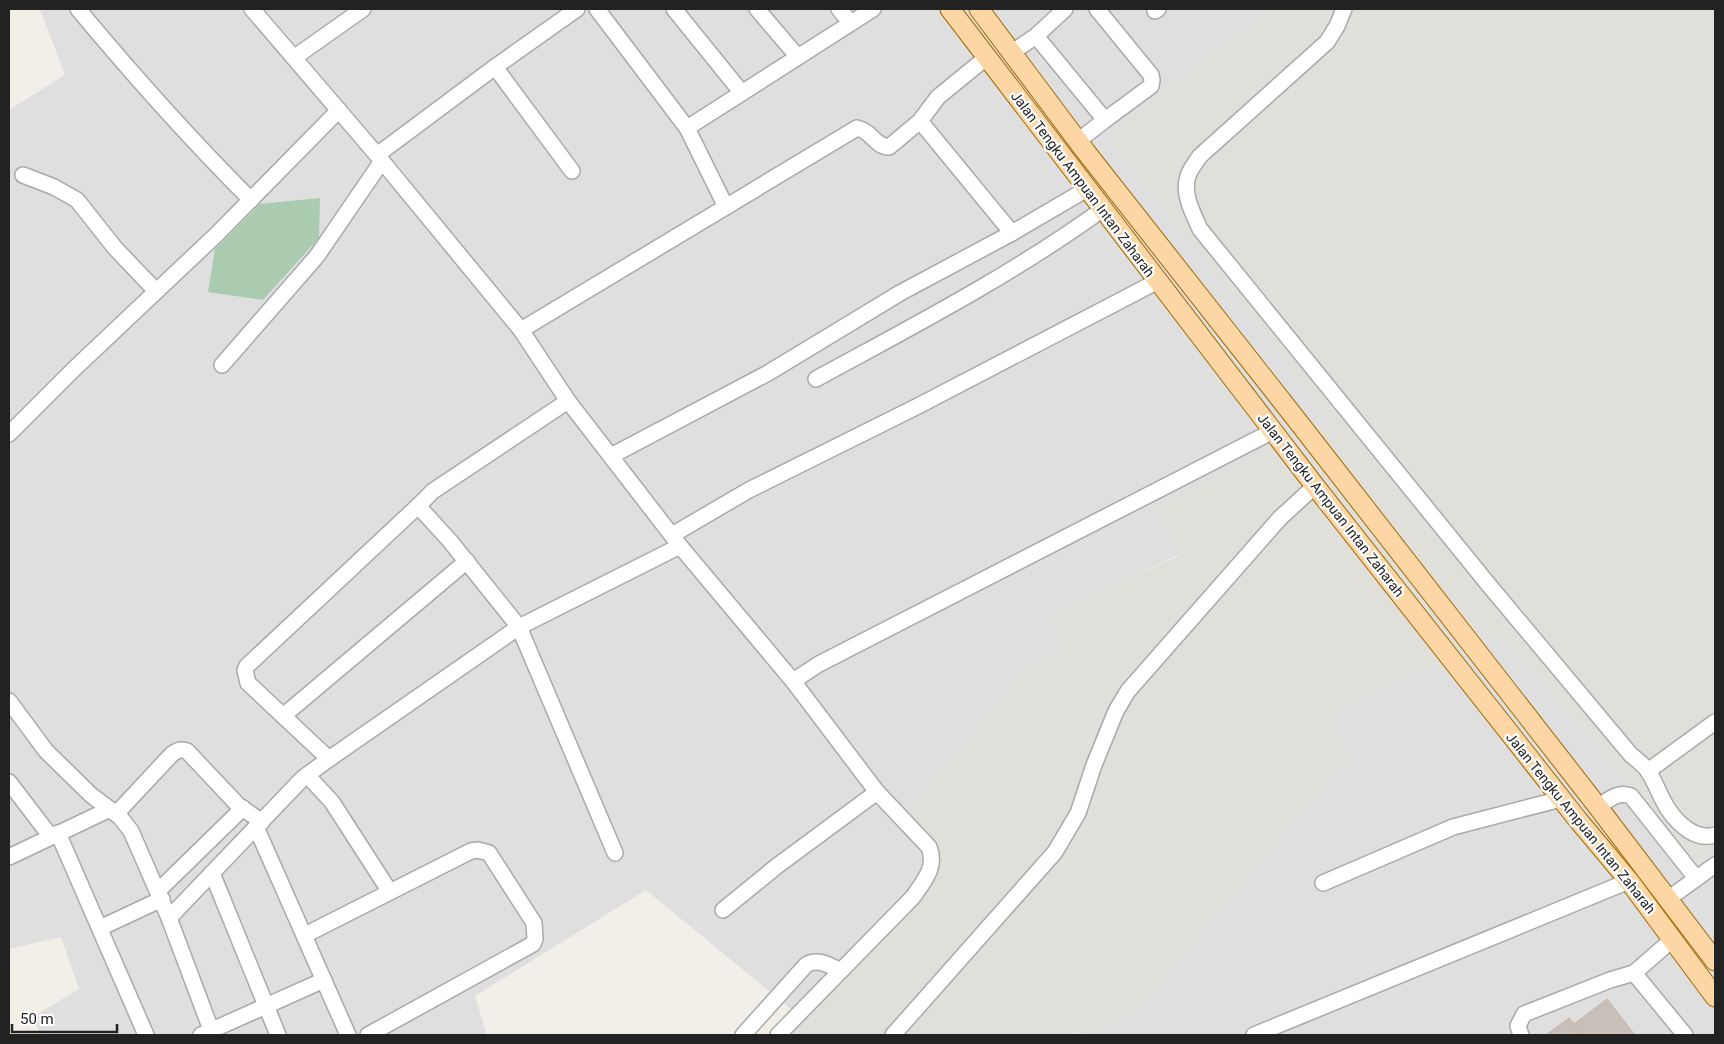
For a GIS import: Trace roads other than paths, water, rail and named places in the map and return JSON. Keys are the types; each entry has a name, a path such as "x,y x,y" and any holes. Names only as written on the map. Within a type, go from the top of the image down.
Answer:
{"main road":[{"name":"Jalan Tengku Ampuan Intan Zaharah","path":"950,9 1315,486 1561,799 1629,881 1715,997"},
{"name":"Jalan Tengku Ampuan Intan Zaharah","path":"978,9 1078,141 1598,807 1715,961"},
{"path":"1273,431 1296,419"},
{"path":"1578,820 1598,807"}],"street":[{"path":"78,9 146,90 200,150 251,200"},
{"path":"252,9 380,158 521,330 568,401 676,540 793,681 877,792 929,847 932,854 932,865 927,878 912,897 839,970 778,1035"},
{"path":"295,57 363,9"},
{"path":"222,365 317,256 380,158 494,67 577,9"},
{"path":"597,9 687,128 726,207"},
{"path":"674,9 742,93"},
{"path":"757,9 798,57"},
{"path":"839,9 851,23"},
{"path":"687,128 873,9"},
{"path":"1012,53 1036,36 1065,9"},
{"path":"1078,141 1151,86 1152,80 1098,9"},
{"path":"1344,9 1337,26 1327,42 1200,156 1188,176 1187,194 1191,210 1200,229 1476,569 1631,755 1648,771 1668,810 1690,832 1700,836 1715,835"},
{"path":"1036,36 1105,120"},
{"path":"521,330 857,128 865,130 882,146 889,148 920,121 938,97 987,57"},
{"path":"494,67 572,171"},
{"path":"9,434 72,370 216,235 339,110"},
{"path":"920,121 1012,233"},
{"path":"22,174 54,187 77,200 115,248 156,292"},
{"path":"611,456 768,373 900,293 1012,233 1087,189"},
{"path":"816,379 988,285 1064,238 1103,210"},
{"path":"169,918 307,775 518,627 676,540 749,490 918,406 1158,281"},
{"path":"329,759 248,683 245,674 247,666 433,491 568,401"},
{"path":"793,681 819,664 1273,431"},
{"path":"893,1035 1063,840 1078,813 1094,764 1116,711 1128,690 1280,518 1315,486"},
{"path":"418,506 467,561 518,627 615,853"},
{"path":"283,716 467,561"},
{"path":"9,701 46,751 91,795 126,823 131,831 169,918 208,1034 324,980"},
{"path":"1648,771 1715,722"},
{"path":"9,857 54,835 113,811 172,754 178,750 187,751 259,824 348,1035"},
{"path":"307,775 332,802 390,892"},
{"path":"9,782 54,835 100,928 146,1035"},
{"path":"723,910 777,866 877,792"},
{"path":"1598,807 1618,795 1631,796 1696,878"},
{"path":"1323,883 1453,827 1561,799"},
{"path":"100,928 160,895 242,808"},
{"path":"305,935 471,851 483,850 489,853 534,923 536,939 533,944 368,1035"},
{"path":"1668,899 1715,865"},
{"path":"212,873 278,1035"},
{"path":"1254,1035 1629,881"},
{"path":"1521,1035 1518,1026 1524,1014 1610,980 1634,973 1673,939"},
{"path":"743,1035 810,962 818,961 839,970"},
{"path":"1634,973 1685,1035"}]}
